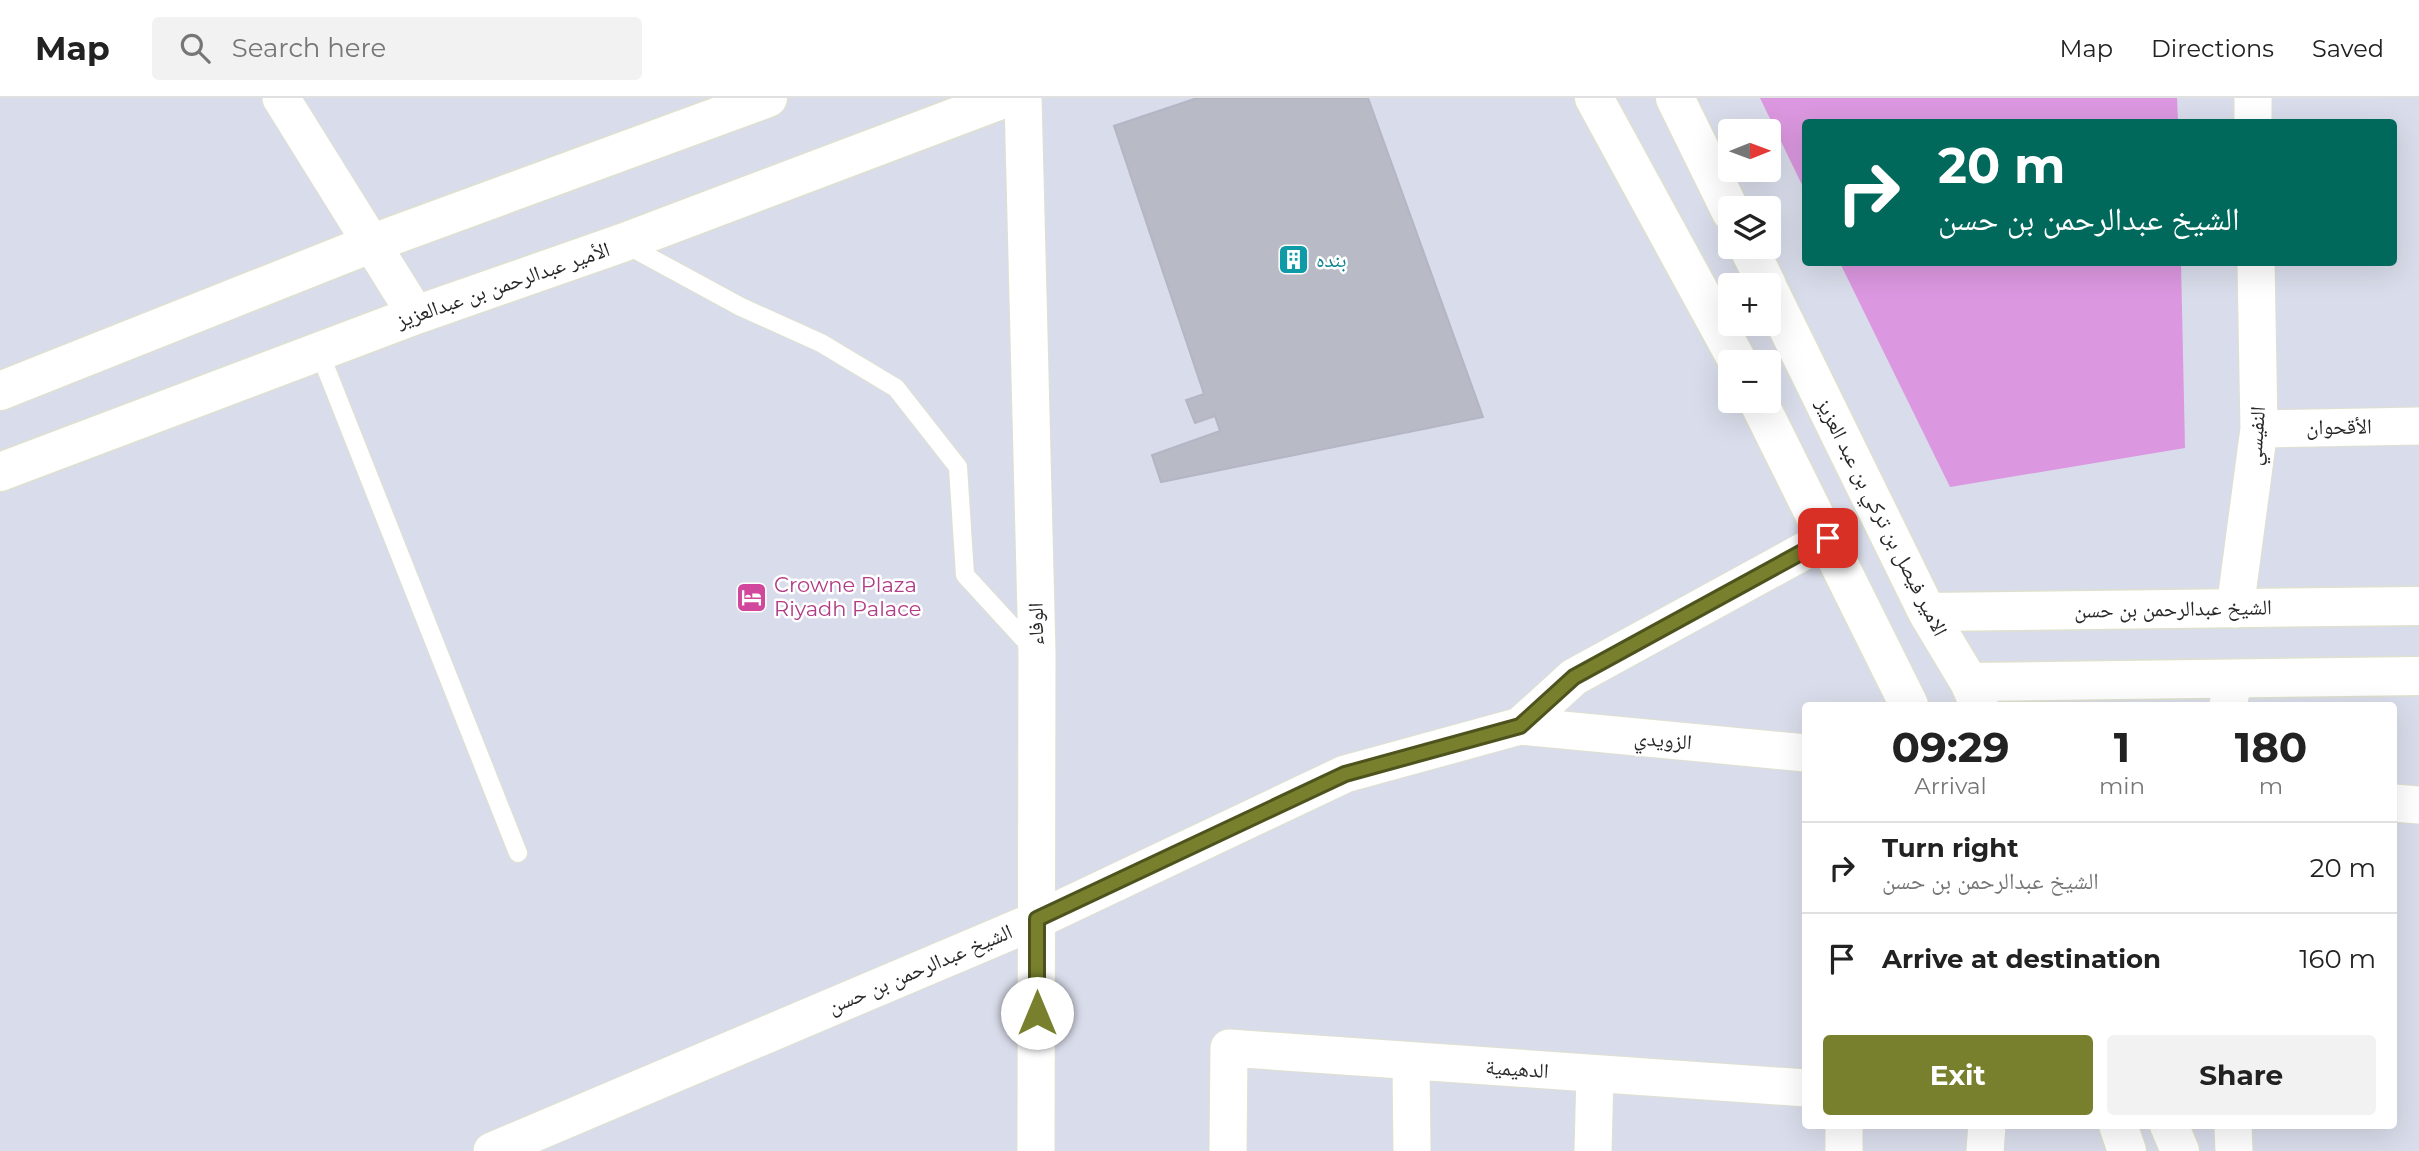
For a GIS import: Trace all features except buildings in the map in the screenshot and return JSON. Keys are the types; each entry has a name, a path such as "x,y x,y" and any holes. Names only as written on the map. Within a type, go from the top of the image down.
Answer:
{"street":[{"path":"281,98 416,315"},
{"path":"0,391 370,244 768,98"},
{"name":"الأمير عبدالرحمن بن عبدالعزيز","path":"0,472 319,351 622,243 1006,98"},
{"name":"الوفاء","path":"1023,98 1037,653 1036,1151"},
{"path":"1594,98 1731,350"},
{"path":"1675,98 1723,196"},
{"path":"2253,98 2253,119"},
{"name":"النفيسي","path":"2235,609 2259,429 2256,266"},
{"name":"الامير فيصل بن تركي بن عبد العزيز","path":"1781,314 1927,612 1974,694"},
{"path":"1764,413 1908,702"},
{"name":"الأقحوان","path":"2259,429 2419,426"},
{"name":"الشيخ عبدالرحمن بن حسن","path":"492,1151 1037,919 1345,774 1520,726 1574,677 1828,538"},
{"name":"الشيخ عبدالرحمن بن حسن","path":"1927,612 2419,606"},
{"path":"1974,694 2231,692 2419,676"},
{"name":"الزويدي","path":"1520,726 1802,753"},
{"path":"2397,803 2419,805"},
{"name":"الدهيمية","path":"1228,1151 1229,1048 1802,1088"},
{"path":"1411,1062 1412,1151"},
{"path":"1594,1151 1595,1074"},
{"path":"1844,1129 1844,1151"},
{"path":"1985,1151 1987,1129"},
{"path":"2119,1129 2127,1151"},
{"path":"2171,1129 2180,1151"},
{"path":"2233,1129 2234,1151"}],"lane":[{"path":"622,243 741,307 821,343 896,388 958,467 965,575 1037,653"},
{"path":"319,351 518,853"}],"shaded area":[{"path":"1760,98 2177,98 2178,119 1802,119 1802,185 1782,143 1782,119 1770,119"},
{"path":"1841,266 2181,266 2185,448 1950,487"}],"place":[{"name":"بنده","path":"1293,260"},
{"name":"Crowne Plaza Riyadh Palace","path":"751,597"}],"route":[{"path":"1037,1013 1037,919 1345,774 1520,726 1574,677 1828,538"}]}
